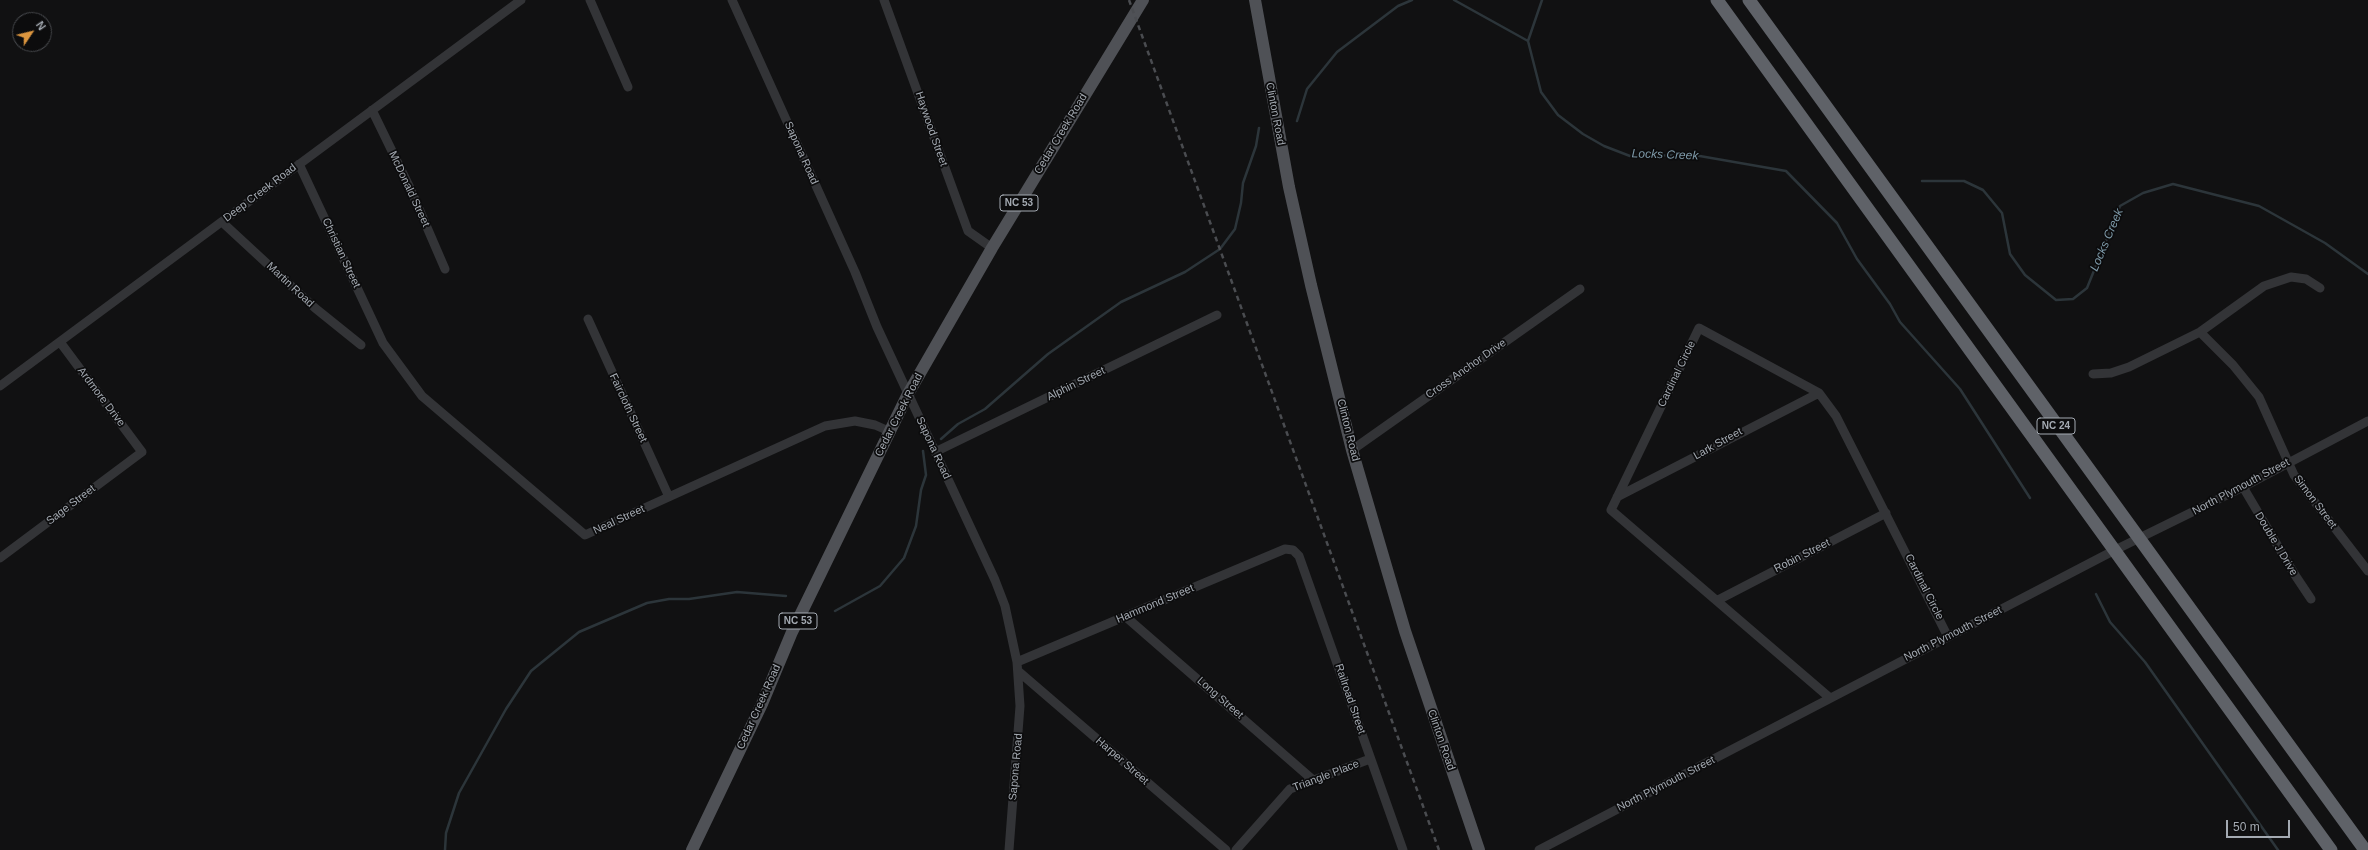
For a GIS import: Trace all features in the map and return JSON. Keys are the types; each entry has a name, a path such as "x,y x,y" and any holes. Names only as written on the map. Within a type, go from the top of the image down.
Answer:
{"highway":[{"name":"NC 24","path":"1718,0 2331,850"},
{"name":"NC 24","path":"1749,0 2366,850"}],"main road":[{"name":"Cedar Creek Road","path":"692,850 762,704 792,632 891,432 908,394 992,248 1143,0"},
{"name":"Clinton Road","path":"1255,0 1289,186 1313,292 1352,450 1405,631 1479,850"}],"street":[{"name":"Deep Creek Road","path":"0,386 521,0"},
{"path":"590,0 628,87"},
{"name":"Sapona Road","path":"732,0 908,394 995,580 1012,630 1018,671 1019,721 1009,850"},
{"name":"Haywood Street","path":"884,0 968,231 992,248"},
{"name":"McDonald Street","path":"372,110 410,188 445,269"},
{"name":"Christian Street","path":"299,164 383,342"},
{"name":"Martin Road","path":"222,222 314,308 361,345"},
{"path":"2093,374 2111,373 2129,367 2200,332 2264,286 2290,277 2306,280 2320,288"},
{"name":"Cross Anchor Drive","path":"1352,450 1580,289"},
{"name":"Alphin Street","path":"935,452 1217,315"},
{"name":"Faircloth Street","path":"588,319 669,497"},
{"name":"Cardinal Circle","path":"1830,698 1718,600 1611,510 1699,328 1819,393 1836,416 1948,637"},
{"name":"Simon Street","path":"2200,332 2233,366 2259,397 2295,476 2368,571"},
{"name":"Ardmore Drive","path":"60,342 142,452"},
{"name":"Neal Street","path":"383,342 422,396 585,535 825,426 855,422 875,425 891,432"},
{"name":"Lark Street","path":"1617,497 1819,393"},
{"name":"North Plymouth Street","path":"1539,850 2115,550 2243,488 2289,461 2368,421"},
{"name":"Sage Street","path":"0,558 142,452"},
{"name":"Double J Drive","path":"2243,488 2294,575 2311,599"},
{"name":"Robin Street","path":"1718,600 1886,513"},
{"name":"Hammond Street","path":"1017,662 1285,549 1293,550"},
{"name":"Railroad Street","path":"1293,550 1300,556 1403,850"},
{"name":"Long Street","path":"1126,617 1313,780"},
{"name":"Harper Street","path":"1018,671 1226,850"},
{"name":"Triangle Place","path":"1236,850 1290,789 1370,759"}],"waterway":[{"path":"1297,121 1307,89 1337,52 1398,6 1412,0"},
{"path":"1454,0 1528,41"},
{"path":"1542,0 1528,41 1541,92 1558,115 1583,134 1604,146 1630,156 1694,155 1786,171 1837,223 1857,259 1890,304 1900,322 1960,389 2030,498"},
{"path":"941,439 958,424 985,409 1048,354 1121,302 1185,272 1220,249 1235,229 1241,203 1243,183 1256,146 1259,128"},
{"name":"Locks Creek","path":"1922,181 1964,181 1983,190 2002,213 2010,254 2025,275 2056,300 2073,299 2087,288 2120,206 2143,193 2173,184 2259,206 2325,243 2368,274"},
{"path":"835,611 880,586 904,558 916,526 921,490 926,475 923,451"},
{"path":"445,850 446,833 459,793 506,709 531,671 579,632 647,603 669,599 689,599 737,592 786,596"},
{"path":"2096,594 2110,622 2145,662 2278,850"}],"railway":[{"path":"1129,0 1439,850"}]}
